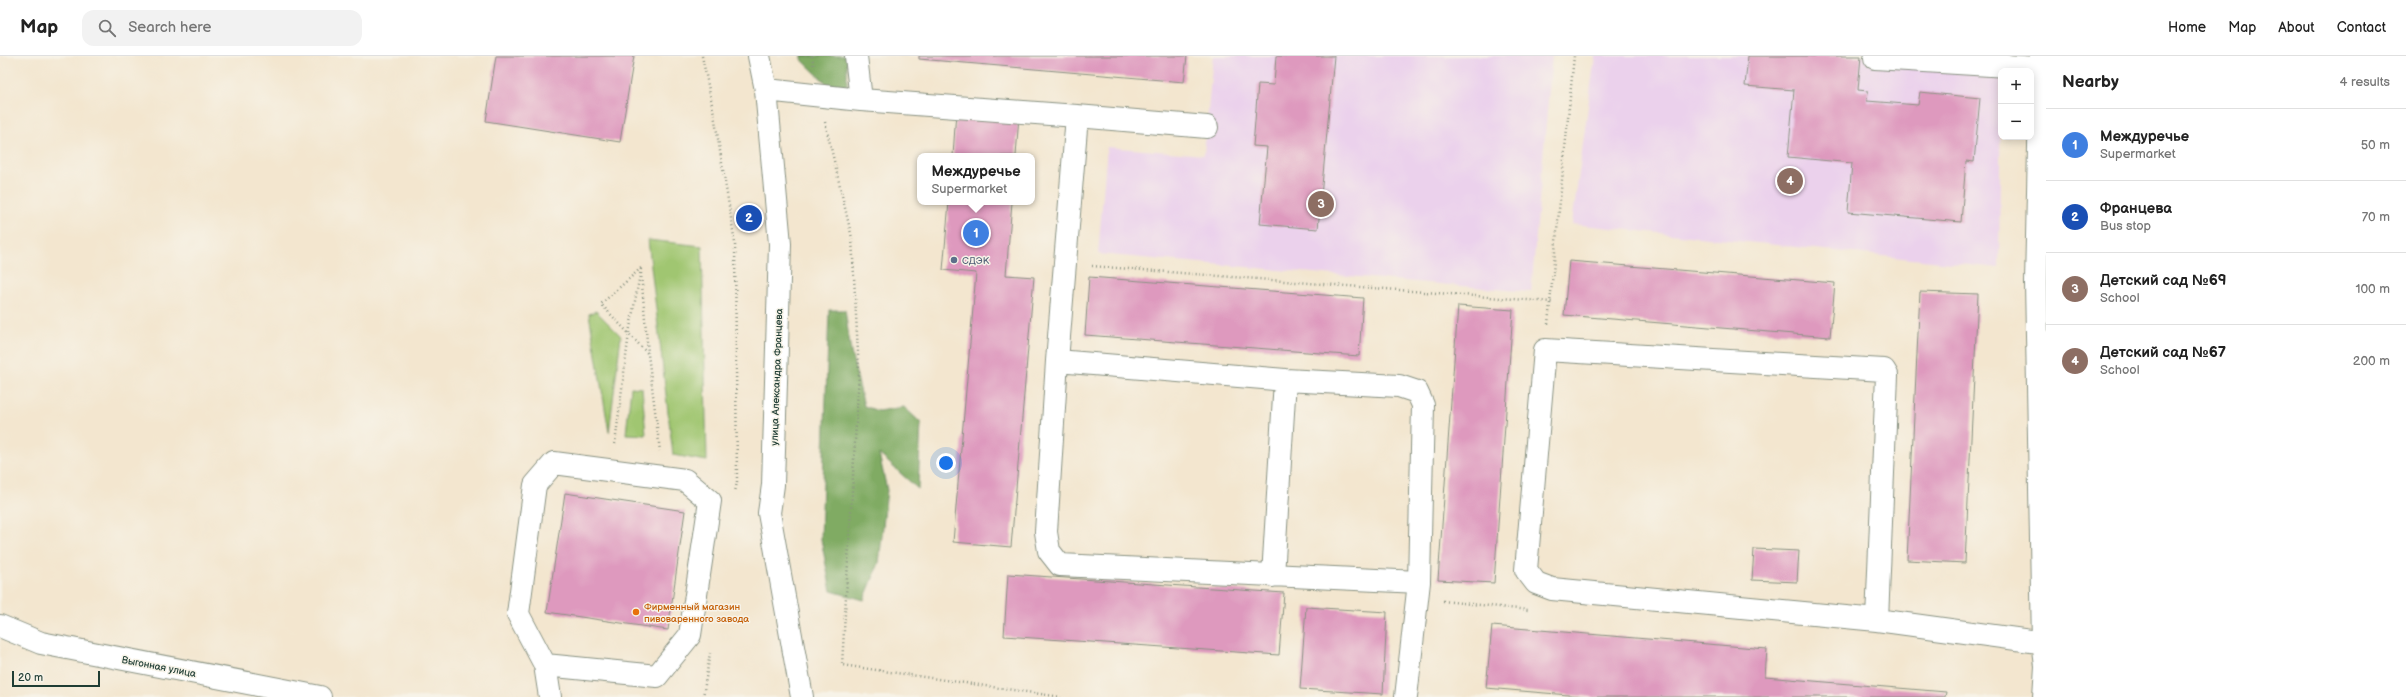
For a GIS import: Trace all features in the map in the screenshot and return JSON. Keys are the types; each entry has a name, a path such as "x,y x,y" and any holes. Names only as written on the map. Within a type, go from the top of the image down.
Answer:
{"street":[{"name":"улица Александра Францева","path":"759,56 766,90 780,244 773,485 769,513 802,697"},
{"path":"856,56 861,100"},
{"path":"1875,58 2003,67 2041,62 2042,239 2036,283 2044,642 2046,666 2044,697"},
{"path":"766,90 861,100 1207,127"},
{"path":"1077,116 1057,361 1046,532 1049,551 1060,565 1419,582"},
{"path":"1876,620 1887,375 1884,370 1545,350 1526,570 1536,583 1552,589 1876,620 2044,642"},
{"path":"1057,361 1284,380 1400,386 1417,392 1423,405 1419,582 1406,697"},
{"path":"1273,576 1284,380"},
{"path":"545,666 657,676 690,636 710,501 685,480 554,463 535,485 518,614 545,666 550,697"},
{"name":"Выгонная улица","path":"0,626 42,643 320,697"}],"path":[{"path":"702,56 714,114 735,243 737,482 735,497"},
{"path":"812,56 818,96 852,238 858,372 842,665 1061,697"},
{"path":"1545,350 1552,302 1574,56"},
{"path":"1065,264 1552,302"},
{"path":"641,268 601,304 648,354"},
{"path":"612,471 629,333 641,268"},
{"path":"641,268 648,354 663,477"},
{"path":"703,697 710,651"}],"shaded area":[{"path":"1213,56 1552,56 1531,292 1098,254 1107,147 1204,155"},
{"path":"1595,56 2004,56 2002,68 1998,68 1998,140 2000,140 1999,268 1572,224"}],"green space":[{"path":"802,56 847,56 847,85 828,85 802,60"},
{"path":"648,240 702,246 707,461 673,455"},
{"path":"829,310 845,310 851,352 864,406 878,411 904,407 921,423 918,489 879,454 887,490 879,563 864,600 831,591 821,539"},
{"path":"596,311 621,336 609,432 589,314"},
{"path":"631,387 642,388 646,435 626,434"}],"building":[{"path":"496,56 634,56 620,142 486,121"},
{"path":"919,56 1187,56 1184,82 919,59"},
{"path":"1276,56 1334,56 1318,229 1260,224 1267,147 1253,146 1258,84 1274,85"},
{"path":"1748,56 1861,56 1858,90 1868,91 1867,101 1918,105 1920,92 1980,98 1974,162 1966,161 1961,222 1848,212 1852,163 1788,157 1794,90 1745,86"},
{"path":"956,111 1019,116 1016,153 953,153"},
{"path":"949,205 1012,205 1006,275 1034,277 1011,547 953,542 976,273 943,270"},
{"path":"1569,261 1835,283 1830,337 1564,315"},
{"path":"1089,277 1363,298 1359,356 1085,335"},
{"path":"1920,292 1978,294 1965,563 1907,560"},
{"path":"1458,306 1513,310 1494,583 1438,580"},
{"path":"565,493 685,511 668,630 547,612"},
{"path":"1754,549 1799,551 1797,582 1752,580"},
{"path":"1008,574 1284,593 1279,655 1004,636"},
{"path":"1306,607 1387,612 1383,694 1300,689"},
{"path":"1492,626 1767,649 1765,677 1946,692 1945,697 1592,697 1486,688"}],"place":[{"name":"Детский сад №67","path":"1790,181"},
{"name":"Детский сад №69","path":"1321,204"},
{"name":"Францева","path":"749,218"},
{"name":"Междуречье","path":"976,233"},
{"name":"СДЭК","path":"954,260"},
{"name":"Фирменный магазин пивоваренного завода","path":"636,612"}]}
